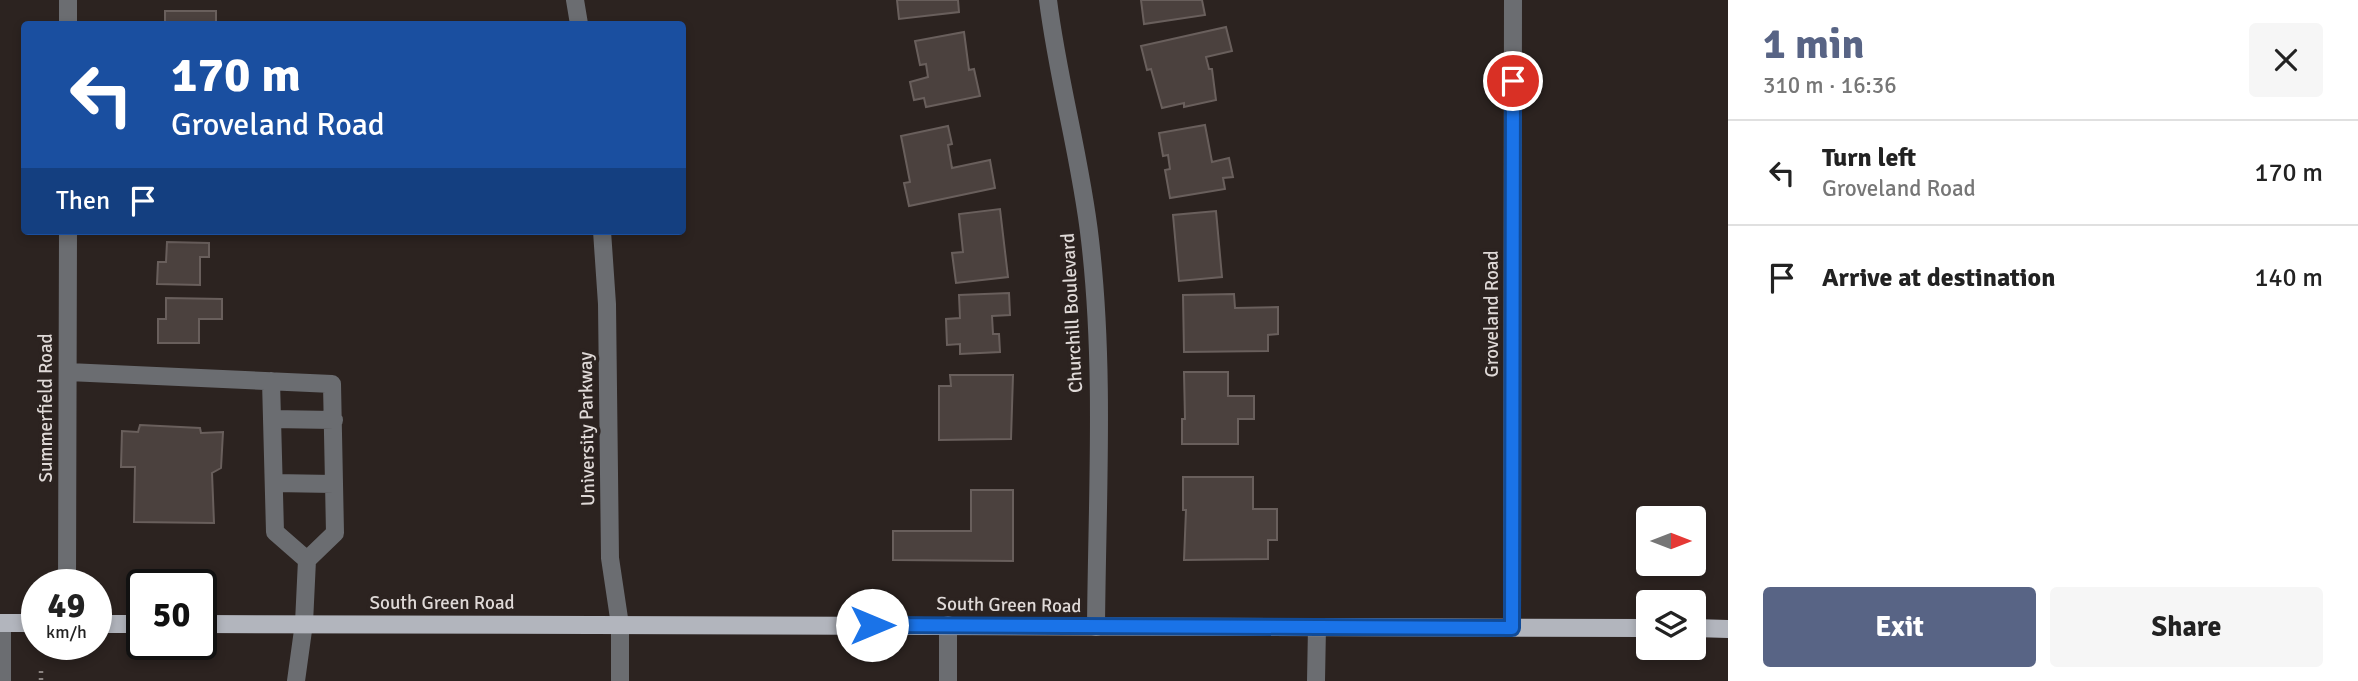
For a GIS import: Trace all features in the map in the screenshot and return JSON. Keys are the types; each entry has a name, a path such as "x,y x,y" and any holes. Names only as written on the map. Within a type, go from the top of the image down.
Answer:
{"main road":[{"path":"1,623 21,623"},
{"name":"South Green Road","path":"217,624 1636,628"},
{"path":"1706,628 1728,629"}],"street":[{"path":"68,0 68,21"},
{"path":"575,0 578,21"},
{"name":"Churchill Boulevard","path":"1048,0 1059,72 1078,159 1093,271 1098,336 1096,627"},
{"name":"Groveland Road","path":"1512,628 1513,0"},
{"name":"Summerfield Road","path":"67,569 68,235"},
{"name":"University Parkway","path":"602,235 607,304 610,558 620,625 620,681"},
{"path":"68,372 332,383 335,533 307,561 304,623 296,681"},
{"path":"271,381 275,532 307,561"},
{"path":"272,419 334,420"},
{"path":"274,483 334,484"},
{"path":"1,623 2,681"},
{"path":"948,625 948,681"},
{"path":"1316,681 1317,627"}],"path":[{"path":"41,671 41,681"}],"building":[{"path":"897,0 958,0 959,12 899,19"},
{"path":"1141,0 1202,0 1205,15 1144,24"},
{"path":"165,11 216,11 216,21 165,21"},
{"path":"1226,27 1232,51 1206,57 1209,69 1212,69 1216,100 1184,107 1184,103 1162,108 1141,46"},
{"path":"964,32 969,70 974,69 980,96 926,107 924,98 914,100 910,82 928,77 926,64 920,65 915,41"},
{"path":"1205,125 1212,162 1229,158 1233,177 1223,178 1225,189 1170,198 1165,170 1170,169 1168,155 1163,156 1159,133"},
{"path":"948,126 952,144 948,145 952,168 990,160 995,188 909,206 904,183 910,182 901,136"},
{"path":"1000,209 1008,277 956,283 952,253 963,252 959,214"},
{"path":"1216,211 1222,277 1179,281 1173,215"},
{"path":"167,242 209,243 209,257 200,257 200,285 157,284 158,262 166,262"},
{"path":"1009,293 1010,315 992,316 993,334 999,334 1000,352 960,354 960,344 947,345 946,319 960,318 959,295"},
{"path":"1234,294 1235,308 1278,307 1278,334 1268,335 1268,351 1184,352 1183,295"},
{"path":"166,298 222,299 222,319 199,319 199,343 158,343 158,319 166,319"},
{"path":"1184,372 1228,372 1228,396 1254,396 1254,419 1238,419 1238,444 1182,444 1182,419 1185,419"},
{"path":"950,375 1013,375 1011,439 939,440 939,386 951,386"},
{"path":"140,425 200,428 201,433 223,432 221,468 212,473 214,523 134,522 135,467 121,467 122,431 138,432"},
{"path":"1183,477 1253,477 1253,509 1277,509 1277,540 1268,540 1268,559 1184,560 1186,510 1183,510"},
{"path":"971,490 1013,490 1013,561 893,560 893,531 971,531"}],"route":[{"path":"872,625 1512,628 1513,81"}]}
